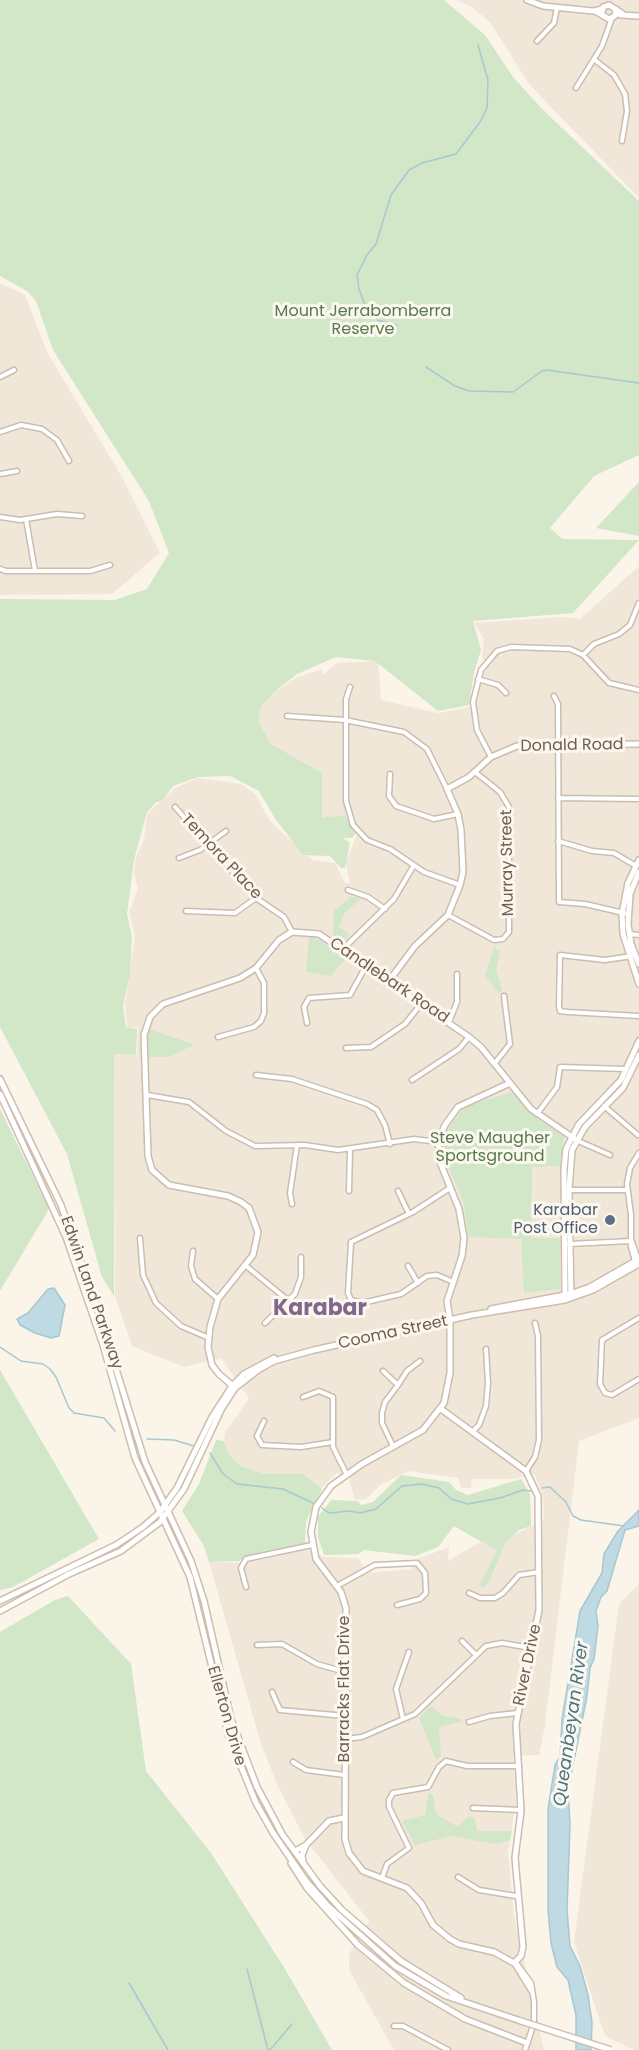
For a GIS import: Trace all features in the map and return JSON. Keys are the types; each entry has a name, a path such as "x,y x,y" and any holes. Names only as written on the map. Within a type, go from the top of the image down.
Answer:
{"main road":[{"path":"527,0 557,7 594,11 609,10 639,16"},
{"name":"Donald Road","path":"447,789 475,772 491,757 517,746 639,744"},
{"path":"389,981 415,946 448,915 460,885 462,856 458,814 447,789"},
{"path":"638,866 628,883 623,934 639,964"},
{"path":"625,914 639,984"},
{"path":"234,1387 212,1365 209,1338 212,1315 218,1299 255,1250 258,1238 254,1217 249,1208 228,1196 169,1185 152,1170 148,1156 144,1035 148,1022 157,1008 173,1000 240,978 256,968 279,940 292,932"},
{"name":"Candlebark Road","path":"292,932 319,934 449,1022 469,1037 495,1063 537,1114 573,1138"},
{"path":"568,1297 567,1190 573,1138 623,1088 639,1041"},
{"path":"630,1070 639,1055"},
{"name":"Edwin Land Parkway","path":"0,1079 60,1205 101,1320 142,1454 165,1506 166,1516"},
{"path":"438,1142 445,1125 459,1107 510,1083"},
{"name":"Edwin Land Parkway","path":"0,1094 66,1237 99,1334 135,1458 160,1512 166,1516"},
{"name":"Barracks Flat Drive","path":"438,1142 440,1162 459,1209 464,1238 462,1256 451,1281 447,1301 450,1320 448,1386 441,1409 423,1430 346,1473 327,1491 317,1505 311,1524 312,1545 319,1564 337,1586 345,1608 344,1818 345,1839 351,1858 363,1871 407,1888 421,1904 433,1924 450,1940 494,1952 514,1963"},
{"name":"Cooma Street","path":"200,1449 212,1417 234,1387 274,1361 472,1315 568,1297 593,1290 638,1261"},
{"name":"River Drive","path":"441,1409 526,1471 538,1496 539,1610 518,1713 516,1736 521,1811 515,1849 516,1896 523,1947 514,1963"},
{"path":"0,1601 116,1545 144,1527 165,1506 200,1449"},
{"path":"0,1611 69,1574 121,1551 166,1516 184,1489 200,1449"},
{"name":"Ellerton Drive","path":"166,1516 183,1542 198,1582 226,1700 244,1756 272,1815 303,1863 342,1910 401,1961 465,2000"},
{"name":"Ellerton Drive","path":"166,1516 192,1583 219,1703 235,1754 256,1803 288,1855 327,1905 372,1947 422,1983 446,1996 465,2000 521,2022 611,2050"},
{"path":"294,1863 295,1851 306,1845 329,1821 344,1818"},
{"path":"303,1863 302,1854 306,1845"},
{"path":"288,1855 293,1869 308,1888 358,1945 381,1966 444,2008 489,2030 527,2043"}],"street":[{"path":"537,41 554,23 557,7"},
{"path":"576,88 595,60 608,27 609,10"},
{"path":"595,60 614,75 625,94 627,111 622,141"},
{"path":"0,376 14,370"},
{"path":"0,432 21,424 42,429 58,442 69,461"},
{"path":"0,474 17,471"},
{"path":"0,517 26,519 57,514 82,516"},
{"path":"26,519 35,571"},
{"path":"0,569 92,571 110,565"},
{"path":"583,655 594,644 620,634 630,625 639,603"},
{"path":"491,757 482,744 473,702 478,679 491,656 506,648 561,648 583,655 609,683 639,690"},
{"path":"478,679 498,686 506,693"},
{"path":"350,687 345,720 346,801 350,821 367,840 390,849 437,878 460,885"},
{"path":"554,696 558,704 559,902 585,904 625,914"},
{"path":"287,716 345,720 388,727 417,739 431,756 447,789"},
{"name":"Murray Street","path":"448,915 494,940 505,938 510,930 509,807 500,792 475,772"},
{"path":"390,774 388,796 394,804 434,819 458,814"},
{"path":"558,798 639,799"},
{"name":"Temora Place","path":"175,807 256,898 284,917 292,932"},
{"path":"179,858 210,844 226,831"},
{"path":"558,840 590,850 614,853 638,866"},
{"path":"343,949 394,899 414,865"},
{"path":"348,890 368,897 385,909"},
{"path":"186,911 235,913 256,898"},
{"path":"629,934 639,935"},
{"path":"633,956 605,960 560,956 559,1008 568,1012 639,1016"},
{"path":"307,1023 304,1007 309,998 350,995 366,966"},
{"path":"219,1037 254,1027 261,1021 264,1013 264,983 256,968"},
{"path":"449,1022 458,1002 457,974"},
{"path":"495,1063 510,1044 504,996"},
{"path":"346,1048 371,1047 405,1024 421,1004"},
{"path":"412,1080 459,1049 469,1037"},
{"path":"537,1114 558,1086 560,1068 630,1070"},
{"path":"256,1076 292,1079 367,1104 376,1110 385,1125 390,1144"},
{"path":"147,1095 189,1102 246,1142 278,1147 297,1145 350,1150 414,1139 438,1142"},
{"path":"604,1105 638,1135"},
{"path":"573,1138 610,1155"},
{"path":"292,1204 291,1193 297,1145"},
{"path":"349,1191 350,1150"},
{"path":"638,1261 632,1241 627,1190 630,1168 639,1153"},
{"path":"450,1188 409,1214 351,1242 348,1248 348,1293 351,1300 362,1303 397,1295 433,1275 451,1281"},
{"path":"567,1190 627,1190"},
{"path":"398,1191 409,1214"},
{"path":"140,1238 143,1275 156,1303 181,1326 209,1338"},
{"path":"567,1244 632,1241"},
{"path":"193,1251 190,1266 195,1279 218,1299"},
{"path":"265,1323 290,1302 299,1285 301,1257"},
{"path":"245,1265 290,1302"},
{"path":"408,1266 418,1282"},
{"path":"639,1318 602,1340 600,1384 605,1393 612,1395 639,1379"},
{"path":"526,1471 535,1457 539,1440 538,1336 535,1323"},
{"path":"473,1431 479,1425 486,1406 488,1383 486,1349"},
{"path":"393,1446 382,1423 385,1402 407,1371 420,1361"},
{"path":"383,1371 398,1385"},
{"path":"303,1396 320,1392 332,1395 333,1442 336,1457 346,1473"},
{"path":"264,1421 257,1436 263,1445 301,1447 333,1442"},
{"path":"246,1587 241,1568 246,1559 312,1545"},
{"path":"337,1586 375,1564 417,1563 425,1573 426,1593 420,1599 397,1605"},
{"path":"469,1593 481,1598 495,1598 503,1593 519,1575 539,1572"},
{"path":"462,1641 475,1654"},
{"path":"344,1739 362,1737 420,1710 475,1654 486,1646 496,1643 531,1648"},
{"path":"257,1645 282,1644 317,1664 345,1672"},
{"path":"403,1719 396,1689 409,1652"},
{"path":"272,1692 280,1710 345,1716"},
{"path":"469,1722 490,1716 518,1713"},
{"path":"382,1878 387,1864 409,1848 389,1807 389,1800 393,1793 428,1787 439,1767 446,1761 467,1766 519,1765"},
{"path":"293,1762 306,1770 344,1775"},
{"path":"473,1808 521,1811"},
{"path":"458,1877 478,1890 516,1896"},
{"path":"514,1963 533,1996 535,2020 525,2050"},
{"path":"394,2026 403,2026 448,2050"}],"shaded area":[{"path":"456,0 639,0 639,198 528,83 490,22 472,7"},
{"path":"0,283 25,295 47,352 122,477 160,553 112,594 0,595"},
{"path":"639,566 639,1418 579,1441 545,1725 539,1755 513,1756 516,1803 508,1851 514,1916 544,2050 394,2050 349,1970 349,1954 369,1921 305,1839 277,1784 261,1744 209,1562 247,1563 306,1550 326,1557 358,1558 368,1573 411,1569 417,1559 449,1547 448,1561 480,1542 497,1551 484,1577 485,1584 490,1580 505,1543 511,1536 544,1520 543,1495 534,1474 512,1479 472,1479 471,1488 461,1488 458,1478 408,1471 380,1485 366,1499 355,1500 349,1478 337,1473 321,1488 303,1474 266,1474 240,1466 228,1453 224,1441 225,1433 249,1398 221,1358 184,1367 132,1346 115,1296 114,1054 137,1055 138,1028 127,1027 125,1005 135,936 129,912 138,889 134,871 136,857 144,839 147,814 175,788 198,778 241,784 255,794 270,821 312,860 335,863 345,883 350,883 346,863 357,834 362,837 345,815 322,819 322,773 271,744 259,723 260,708 272,694 297,677 322,669 323,675 337,663 378,661 381,700 438,713 476,706 479,685 489,664 482,659 484,639 474,623 561,617 580,619"},
{"path":"639,1584 639,2050 634,2050 605,2036 574,1942 619,1604"}],"green space":[{"name":"Mount Jerrabomberra Reserve","path":"0,0 444,0 485,35 513,77 542,109 639,201 639,455 594,476 550,528 562,539 639,540 573,613 473,621 481,650 474,672 469,705 438,711 375,661 336,657 297,674 273,693 260,708 259,723 271,744 322,773 322,818 345,815 356,833 352,838 343,838 350,843 345,868 341,868 330,856 303,855 274,817 259,791 230,776 198,777 173,786 162,801 156,802 147,812 134,860 127,914 132,937 130,974 123,1006 126,1027 137,1029 136,1055 114,1054 114,1296 102,1277 67,1154 0,1027 0,599 115,600 147,589 169,553 149,501 53,350 36,301 27,291 0,276"},
{"path":"639,482 639,536 596,528"},
{"path":"350,897 361,898 344,914 339,927 350,935 344,942 341,942 333,937 334,911"},
{"path":"309,936 346,958 331,976 306,972"},
{"path":"494,947 500,951 496,970 502,990 499,993 485,975"},
{"path":"148,1029 194,1045 168,1057 148,1057"},
{"name":"Steve Maugher Sportsground","path":"512,1092 536,1118 564,1137 560,1166 532,1167 531,1238 560,1238 560,1289 524,1293 521,1239 468,1237 464,1203 443,1155 445,1134 460,1112 470,1105"},
{"path":"0,1109 49,1209 0,1291"},
{"path":"0,1370 99,1539 13,1587 0,1590"},
{"path":"216,1440 224,1441 228,1453 240,1466 266,1474 303,1474 322,1489 306,1521 305,1543 249,1555 239,1561 209,1562 204,1546 182,1511 199,1484"},
{"path":"401,1475 449,1482 456,1490 468,1495 521,1479 530,1494 531,1526 519,1530 505,1543 490,1580 483,1588 479,1586 497,1551 454,1526 438,1547 415,1556 364,1550 359,1554 324,1555 318,1537 318,1517 331,1500 357,1501 362,1505 373,1502"},
{"path":"68,1596 131,1664 146,1771 211,1853 285,1969 332,2050 0,2050 0,1632 55,1600"},
{"path":"431,1706 441,1715 462,1719 460,1722 439,1727 441,1756 436,1760 419,1718"},
{"path":"428,1794 433,1794 436,1814 458,1827 469,1816 475,1819 477,1831 512,1831 510,1840 495,1844 451,1836 415,1845 402,1821 425,1815"}],"water":[{"path":"54,1288 65,1305 59,1336 51,1338 20,1325 17,1319 28,1313 48,1289"},
{"name":"Queanbeyan River","path":"639,1510 639,1526 625,1530 607,1591 601,1597 596,1611 598,1626 594,1659 590,1668 587,1696 568,1790 570,1824 567,1910 570,1946 580,1966 592,2022 591,2050 576,2050 576,2015 568,1980 557,1967 551,1943 548,1910 548,1809 555,1765 560,1757 562,1719 580,1611 602,1573 604,1554 618,1531"}],"waterway":[{"path":"373,317 368,313 359,289 357,275 367,255 376,244 391,195 409,170 422,163 456,154 480,122 487,108 488,80 478,45"},
{"path":"377,320 397,325"},
{"path":"426,367 455,386 469,391 513,392 542,371 547,370 639,383"},
{"path":"0,1347 21,1361 43,1364 50,1369 56,1377 69,1408 74,1413 104,1418 115,1431"},
{"path":"147,1439 174,1440 194,1446"},
{"path":"210,1453 223,1474 237,1484 283,1489 313,1503"},
{"path":"322,1508 329,1513 350,1511 360,1513 376,1509 402,1486 421,1484 439,1488 451,1499 468,1504 500,1498 523,1490 531,1491"},
{"path":"542,1488 550,1487 566,1502 573,1516 581,1520 624,1526"},
{"path":"247,1969 268,2050"},
{"path":"129,1983 168,2050"},
{"path":"270,2050 292,2024"}],"place":[{"name":"Karabar Post Office","path":"610,1220"}],"district":[{"name":"Karabar","path":"320,1309"}]}
